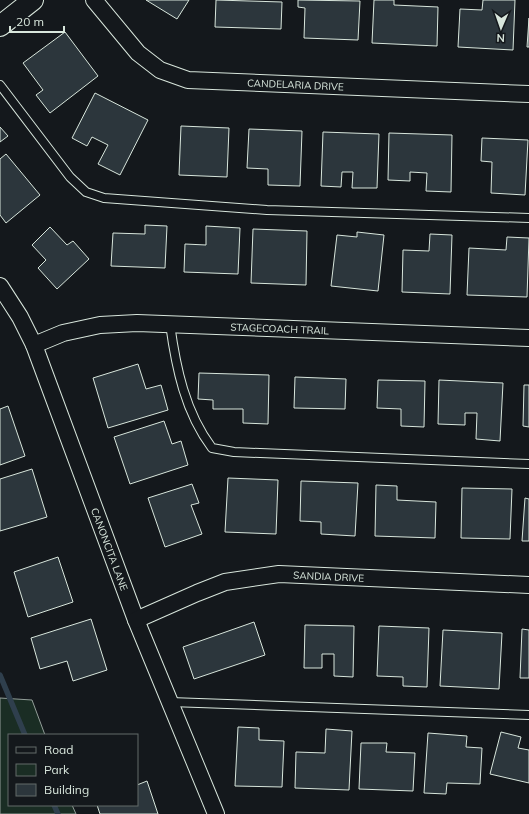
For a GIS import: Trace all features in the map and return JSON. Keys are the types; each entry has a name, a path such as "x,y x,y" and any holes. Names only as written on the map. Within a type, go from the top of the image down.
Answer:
{"street":[{"path":"0,26 33,0"},
{"name":"CANDELARIA DRIVE","path":"94,0 138,53 160,70 188,80 529,94"},
{"name":"CANONCITA LANE","path":"0,286 20,317 34,345 136,620 216,814"},
{"name":"STAGECOACH TRAIL","path":"34,345 63,333 100,325 137,323 529,338"},
{"name":"SANDIA DRIVE","path":"136,620 197,592 225,582 279,574 529,585"}],"lane":[{"path":"0,85 70,177 86,192 104,198 268,210 529,218"},
{"path":"170,324 175,363 182,385 199,430 212,448 234,452 529,464"},
{"path":"170,702 529,715"}],"green space":[{"path":"0,698 32,700 45,734 8,734 8,806 72,806 76,814 0,814"}],"building":[{"path":"146,0 189,0 177,19"},
{"path":"216,0 282,2 281,29 215,27"},
{"path":"298,0 360,1 358,40 304,38 305,8 298,7"},
{"path":"374,0 394,0 394,5 438,7 437,46 372,43"},
{"path":"483,0 515,0 513,50 458,47 460,9 482,10"},
{"path":"529,18 529,47 527,47"},
{"path":"65,32 98,76 50,113 36,95 43,90 23,63"},
{"path":"95,93 148,120 120,175 98,164 108,145 92,137 87,146 72,138"},
{"path":"181,126 229,128 227,177 179,175"},
{"path":"0,127 8,136 0,142"},
{"path":"249,129 302,131 300,186 268,185 268,169 247,168"},
{"path":"323,132 379,134 377,188 352,188 353,172 342,172 341,187 321,186"},
{"path":"389,133 452,135 451,192 426,191 427,173 410,172 410,181 388,180"},
{"path":"482,138 528,140 525,195 491,193 492,162 481,161"},
{"path":"6,154 40,195 6,223 0,215 0,159"},
{"path":"145,225 167,226 165,268 111,266 113,233 145,234"},
{"path":"206,226 240,228 238,274 184,272 185,244 206,245"},
{"path":"50,227 67,245 73,241 89,259 57,289 38,268 46,260 32,245"},
{"path":"253,229 307,231 306,285 251,283"},
{"path":"357,232 384,235 378,291 331,286 337,235 357,237"},
{"path":"430,234 452,235 450,294 402,292 403,250 429,251"},
{"path":"507,237 529,238 527,297 467,295 469,248 506,250"},
{"path":"138,364 146,389 161,385 168,410 108,428 93,378"},
{"path":"199,373 269,375 268,424 243,423 243,409 213,409 213,400 198,399"},
{"path":"295,377 346,379 345,409 294,408"},
{"path":"378,380 425,381 424,427 401,426 401,409 377,408"},
{"path":"439,380 503,383 500,441 476,439 477,413 465,413 465,425 438,424"},
{"path":"524,385 529,385 529,427 523,426"},
{"path":"8,406 25,456 0,465 0,409"},
{"path":"164,421 172,444 181,441 188,465 130,484 114,437"},
{"path":"32,469 47,517 0,531 0,479"},
{"path":"228,478 278,480 276,534 225,532"},
{"path":"301,481 358,483 355,536 321,534 321,522 300,521"},
{"path":"192,484 199,503 191,505 202,534 165,547 148,498"},
{"path":"376,485 397,486 397,500 436,502 435,538 375,536"},
{"path":"462,488 512,489 510,539 461,538"},
{"path":"525,498 529,499 529,541 522,541"},
{"path":"58,557 73,602 28,617 14,572"},
{"path":"91,619 107,670 73,681 67,661 40,669 31,638"},
{"path":"254,622 265,655 194,679 183,647"},
{"path":"305,625 354,626 353,677 334,676 334,654 322,654 322,668 304,668"},
{"path":"379,626 429,628 427,687 403,686 403,677 377,676"},
{"path":"522,629 529,630 529,678 520,678"},
{"path":"443,630 502,633 499,689 440,686"},
{"path":"238,727 259,728 259,740 284,741 282,787 235,786"},
{"path":"326,729 352,731 349,790 295,788 296,752 325,753"},
{"path":"501,732 521,737 518,748 529,750 529,783 490,774"},
{"path":"428,733 467,736 466,747 482,748 480,784 447,783 446,794 424,793"},
{"path":"361,743 387,743 386,752 415,753 413,791 359,789"},
{"path":"147,781 158,814 100,814 97,806 138,806 138,785"}],"waterway":[{"path":"0,675 25,734"},
{"path":"54,806 58,814"}]}
